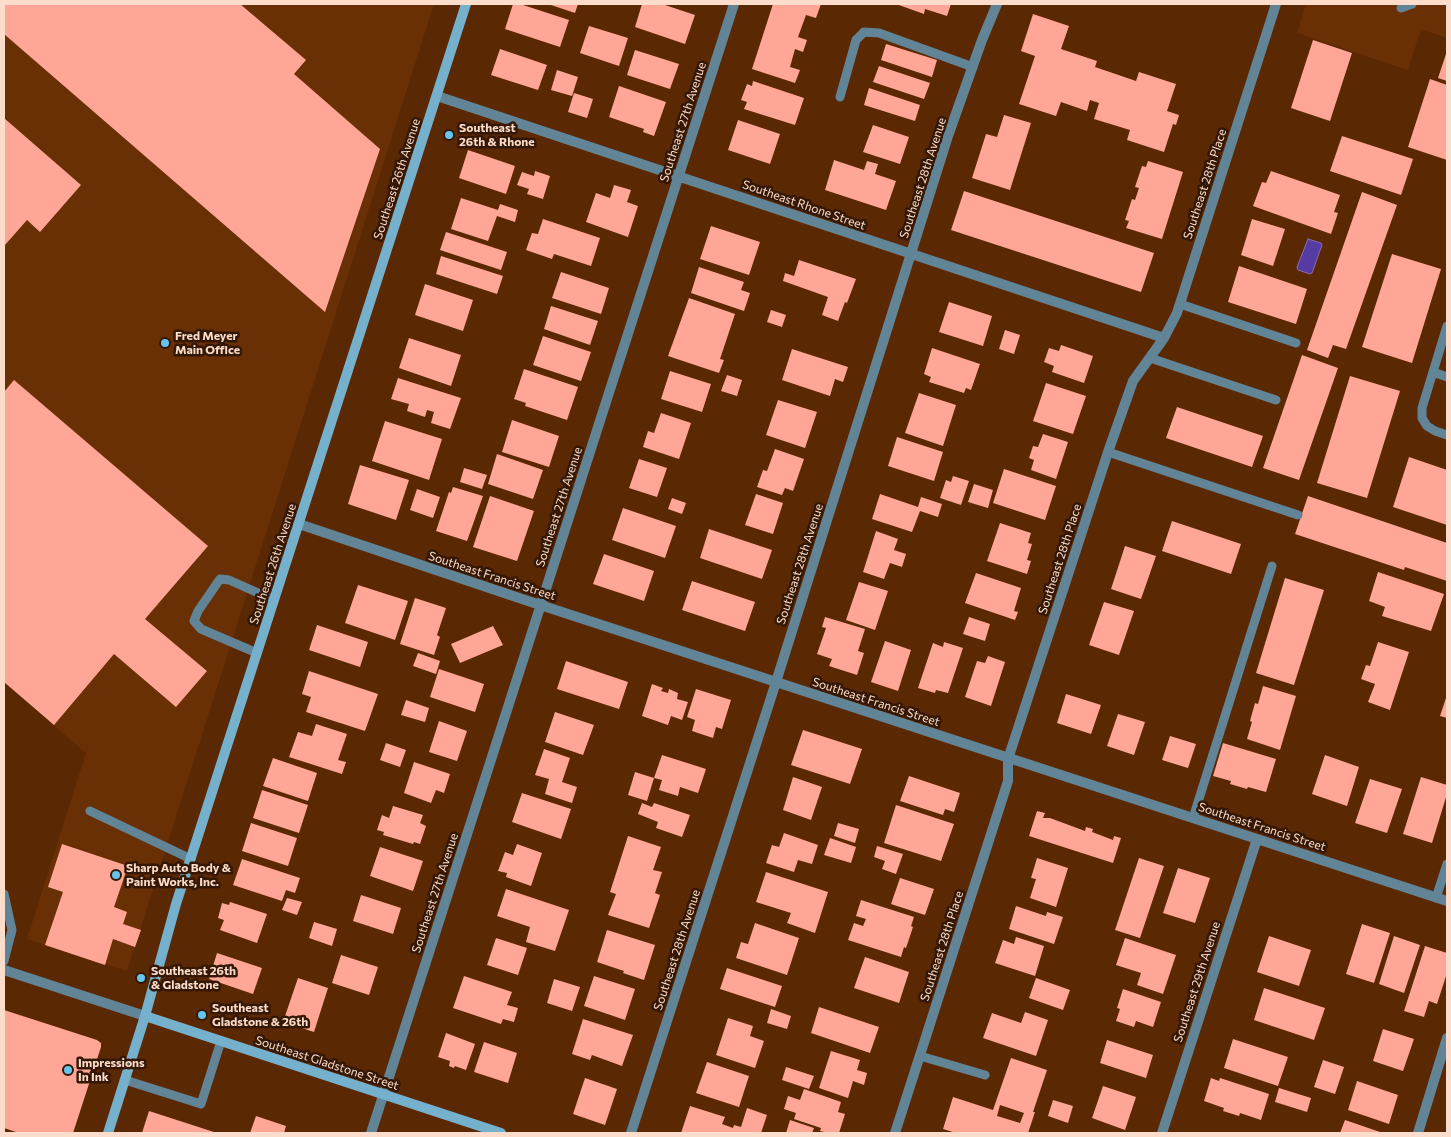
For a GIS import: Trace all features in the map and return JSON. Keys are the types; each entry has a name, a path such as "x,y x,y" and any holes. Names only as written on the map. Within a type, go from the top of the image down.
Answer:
{"street":[{"name":"Southeast 26th Avenue","path":"108,1133 191,859 466,4"},
{"name":"Southeast 27th Avenue","path":"371,1133 734,4"},
{"name":"Southeast 28th Avenue","path":"631,1133 776,682 948,136 997,4"},
{"name":"Southeast 28th Place","path":"895,1133 1008,781 1008,759 1108,452 1133,381 1164,338 1180,304 1276,4"},
{"name":"Southeast Rhone Street","path":"437,96 1164,338"},
{"name":"Southeast Francis Street","path":"299,524 1008,759 1447,901"},
{"name":"Southeast 29th Avenue","path":"1162,1133 1257,839"},
{"name":"Southeast Gladstone Street","path":"4,970 500,1133"},
{"path":"1418,1133 1447,1038"}],"lane":[{"path":"1401,8 1412,4"},
{"path":"840,97 856,40 864,32 879,33 973,67"},
{"path":"1180,304 1296,343"},
{"path":"1447,326 1422,408 1422,418 1427,426 1447,435"},
{"path":"1150,358 1276,400"},
{"path":"1434,372 1447,377"},
{"path":"1108,452 1298,515"},
{"path":"1193,818 1272,566"},
{"path":"258,652 200,630 194,621 198,611 220,579 229,580 274,600"},
{"path":"90,810 191,859"},
{"path":"1436,898 1447,864"},
{"path":"4,894 12,930 4,961"},
{"path":"125,1080 202,1104 221,1041"},
{"path":"920,1056 986,1075"}],"shaded area":[{"name":"Fred Meyer Main Office","path":"4,4 434,4 127,971 27,939 86,753 4,682"},
{"path":"1306,4 1447,4 1447,38 1421,29 1408,70 1297,33"},
{"path":"1308,239 1322,245 1310,274 1298,270 1297,267"}],"building":[{"path":"4,4 240,4 306,60 294,74 380,149 325,312 4,34"},
{"path":"513,4 520,4 569,20 560,47 505,29"},
{"path":"548,4 578,4 575,13"},
{"path":"642,4 662,4 695,15 685,44 635,27"},
{"path":"773,4 821,4 816,18 806,15 798,37 807,40 803,52 795,49 790,67 800,70 795,83 752,69"},
{"path":"896,4 951,4 947,16 925,9 924,14"},
{"path":"1033,14 1069,26 1061,49 1097,61 1095,67 1136,81 1139,72 1176,84 1167,111 1179,115 1176,125 1173,124 1164,152 1127,140 1130,130 1094,119 1099,103 1090,100 1087,111 1061,102 1056,116 1019,104 1035,56 1021,51"},
{"path":"589,26 628,38 619,66 580,53"},
{"path":"1313,40 1352,53 1330,121 1291,108"},
{"path":"886,44 937,60 932,77 881,60"},
{"path":"500,49 547,65 538,90 491,75"},
{"path":"635,50 679,64 670,89 627,75"},
{"path":"1447,51 1447,81 1438,78"},
{"path":"879,66 930,83 924,99 873,82"},
{"path":"557,70 578,77 572,96 551,90"},
{"path":"1430,79 1447,85 1447,160 1408,147"},
{"path":"753,81 804,98 795,125 744,109 747,102 741,100 747,84 752,86"},
{"path":"619,86 666,102 654,136 643,132 644,129 609,117"},
{"path":"869,88 920,105 915,121 864,105"},
{"path":"574,93 593,99 587,118 568,112"},
{"path":"1004,115 1031,123 1010,190 972,178 986,134 997,137"},
{"path":"4,118 81,185 40,232 27,220 5,245 4,244"},
{"path":"738,120 780,134 770,164 728,150"},
{"path":"873,125 909,137 900,164 863,152"},
{"path":"1342,136 1413,159 1401,195 1330,171"},
{"path":"468,150 515,166 506,194 459,178"},
{"path":"834,160 864,170 867,161 878,164 875,174 896,181 886,210 825,190"},
{"path":"1148,161 1183,172 1162,239 1126,228 1129,221 1125,220 1132,199 1135,200 1139,188 1135,187 1142,166 1146,167"},
{"path":"535,171 550,176 543,199 527,194 529,189 517,185 522,172 534,176"},
{"path":"1271,171 1340,195 1334,212 1338,213 1331,234 1253,206 1262,182 1266,183"},
{"path":"614,185 631,190 627,202 638,206 628,237 586,222 596,193 610,198"},
{"path":"964,191 1154,253 1141,292 951,230"},
{"path":"1362,192 1397,205 1346,349 1333,345 1328,358 1307,350"},
{"path":"461,198 498,210 500,204 518,210 515,222 497,216 488,241 451,229"},
{"path":"543,219 600,238 591,266 554,254 552,259 526,250 532,233 538,234"},
{"path":"1252,219 1285,229 1273,266 1241,255"},
{"path":"711,226 760,242 749,275 700,259"},
{"path":"446,232 507,252 501,270 440,250"},
{"path":"1392,254 1441,269 1412,363 1362,347"},
{"path":"441,256 503,276 497,294 436,274"},
{"path":"799,260 856,279 838,321 822,315 828,297 783,281 785,273 794,276"},
{"path":"1239,266 1307,289 1296,324 1228,302"},
{"path":"699,267 744,282 741,290 750,293 744,311 691,293"},
{"path":"561,272 609,288 601,314 552,298"},
{"path":"425,284 473,300 463,331 415,315"},
{"path":"689,298 735,314 720,359 724,360 719,373 668,356"},
{"path":"949,302 992,316 983,346 939,332"},
{"path":"551,306 598,321 590,345 544,329"},
{"path":"771,310 786,315 782,327 767,322"},
{"path":"1005,330 1020,335 1014,354 999,349"},
{"path":"543,336 591,352 581,381 533,365"},
{"path":"409,338 461,355 451,386 399,368"},
{"path":"1061,345 1093,356 1084,383 1052,372 1054,366 1044,362 1049,348 1059,351"},
{"path":"932,348 980,364 971,390 966,388 964,393 929,382 931,377 924,374"},
{"path":"792,349 848,367 843,382 835,379 830,396 782,380"},
{"path":"1302,355 1338,368 1299,480 1263,468"},
{"path":"524,369 578,387 567,420 525,406 526,403 514,399"},
{"path":"670,371 711,384 702,412 661,399"},
{"path":"727,375 742,380 737,396 721,391"},
{"path":"1350,376 1400,391 1367,498 1317,483"},
{"path":"398,378 461,398 450,429 431,423 434,412 427,410 425,417 407,411 409,404 391,399"},
{"path":"14,380 208,546 145,619 207,671 176,707 114,654 54,725 4,682 4,392"},
{"path":"1046,383 1086,396 1073,434 1033,421"},
{"path":"919,393 956,405 943,446 905,433"},
{"path":"778,400 817,412 805,448 766,435"},
{"path":"1177,407 1263,436 1252,467 1166,438"},
{"path":"661,413 691,423 679,459 643,447 648,431 654,433"},
{"path":"512,420 559,436 549,467 502,452"},
{"path":"385,421 442,439 429,480 372,461"},
{"path":"1043,434 1068,442 1056,479 1031,470 1034,460 1029,458 1033,446 1038,447"},
{"path":"897,437 943,452 934,481 888,466"},
{"path":"775,449 804,459 793,491 785,488 782,495 757,487 763,470 767,471"},
{"path":"497,454 543,470 533,499 488,484"},
{"path":"1409,457 1447,470 1447,525 1393,507"},
{"path":"639,459 667,468 657,497 629,488"},
{"path":"360,465 409,480 396,520 348,504"},
{"path":"464,468 487,475 482,489 460,482"},
{"path":"1004,469 1056,486 1045,520 993,503"},
{"path":"953,476 969,481 961,505 940,498 946,480 951,482"},
{"path":"974,484 993,490 988,508 968,502"},
{"path":"453,487 483,496 467,541 436,531 449,492 451,493"},
{"path":"417,489 440,497 433,518 410,510"},
{"path":"756,494 783,503 773,534 745,525"},
{"path":"880,494 918,507 921,497 942,504 938,517 920,511 912,532 872,519"},
{"path":"490,496 534,511 517,561 473,547"},
{"path":"1308,496 1447,543 1447,581 1405,567 1404,570 1295,534"},
{"path":"672,498 686,503 682,514 668,509"},
{"path":"623,508 676,526 665,558 612,540"},
{"path":"1172,521 1241,544 1231,574 1162,551"},
{"path":"1000,523 1031,533 1028,543 1032,544 1027,560 1031,561 1027,574 987,561"},
{"path":"709,529 772,550 762,579 700,558"},
{"path":"876,531 898,539 894,550 906,554 902,567 890,563 884,579 863,572"},
{"path":"1125,546 1156,556 1141,599 1111,589"},
{"path":"604,554 654,571 644,601 593,584"},
{"path":"1378,572 1444,594 1431,631 1382,616 1385,607 1369,601"},
{"path":"976,573 1021,588 1014,611 1018,612 1015,620 965,603"},
{"path":"1285,578 1324,590 1294,685 1256,673"},
{"path":"692,581 755,602 745,631 682,610"},
{"path":"859,582 888,591 875,630 846,620"},
{"path":"358,585 408,601 395,640 345,623"},
{"path":"415,598 446,608 437,635 440,637 434,655 400,644"},
{"path":"1104,602 1134,611 1119,655 1089,645"},
{"path":"825,617 865,629 858,651 864,653 857,675 829,666 832,659 817,654 826,628 822,627"},
{"path":"969,617 990,624 985,641 963,634"},
{"path":"317,625 368,642 360,667 309,650"},
{"path":"493,626 503,645 460,663 451,644"},
{"path":"885,641 911,650 898,691 871,682"},
{"path":"944,642 963,648 948,693 936,690 935,693 918,688 933,643 943,647"},
{"path":"1378,642 1409,652 1390,710 1368,702 1375,684 1361,679 1366,665 1370,666"},
{"path":"418,653 440,661 436,674 413,666"},
{"path":"988,656 1005,662 991,706 965,697 977,661 985,663"},
{"path":"566,661 628,682 619,709 557,689"},
{"path":"439,669 484,684 475,712 430,697"},
{"path":"309,671 378,694 365,731 306,712 311,697 302,694"},
{"path":"652,684 663,688 661,691 668,693 669,689 678,693 677,699 688,702 682,720 671,716 668,725 642,716"},
{"path":"1263,686 1296,696 1280,750 1247,739 1255,703 1258,704"},
{"path":"696,689 731,700 722,729 716,727 713,738 692,731 695,720 687,717"},
{"path":"1066,694 1101,705 1091,734 1057,723"},
{"path":"1447,695 1447,718 1440,716"},
{"path":"406,700 429,708 425,722 401,715"},
{"path":"555,712 594,725 583,755 545,742"},
{"path":"1118,714 1145,722 1134,755 1107,746"},
{"path":"439,721 467,731 457,761 429,752"},
{"path":"316,724 347,734 338,760 346,762 342,774 289,757 298,732 312,736"},
{"path":"803,730 862,749 850,784 791,765"},
{"path":"1170,736 1196,744 1188,768 1162,760"},
{"path":"386,743 406,750 400,767 380,760"},
{"path":"1223,743 1276,759 1266,792 1230,784 1231,781 1213,776"},
{"path":"544,749 570,758 562,782 577,787 572,803 545,794 549,779 535,775"},
{"path":"662,755 706,769 698,793 680,787 678,796 659,790 662,780 654,778"},
{"path":"1325,755 1359,767 1347,806 1312,794"},
{"path":"273,758 317,773 308,801 263,786"},
{"path":"414,762 450,774 444,793 436,790 431,803 404,793"},
{"path":"635,772 654,778 647,801 628,795"},
{"path":"909,776 960,793 954,812 945,809 943,815 900,801"},
{"path":"793,777 822,787 811,820 783,810"},
{"path":"1421,777 1447,785 1447,794 1432,843 1403,834"},
{"path":"1370,779 1402,789 1387,833 1355,823"},
{"path":"262,790 308,805 299,833 253,818"},
{"path":"522,793 571,809 561,839 512,822"},
{"path":"642,803 652,807 654,803 690,815 682,837 656,828 658,822 638,814"},
{"path":"896,805 954,824 941,861 884,843"},
{"path":"393,806 423,815 420,823 426,826 420,844 414,842 413,844 383,835 384,832 377,830 382,815 389,818"},
{"path":"1037,811 1045,813 1043,818 1050,818 1085,831 1086,827 1093,829 1092,832 1113,840 1114,836 1121,838 1113,863 1029,836"},
{"path":"251,823 297,838 288,866 242,851"},
{"path":"838,823 859,829 855,843 834,836"},
{"path":"784,833 818,845 812,864 798,860 794,872 766,863 772,845 779,847"},
{"path":"628,836 661,847 653,870 662,872 655,893 660,895 649,928 608,915 616,894 610,892"},
{"path":"830,838 856,847 851,863 824,855"},
{"path":"62,844 128,866 114,907 127,912 123,924 141,930 135,947 113,939 105,965 45,945 63,892 48,887"},
{"path":"517,844 542,853 531,886 506,877 507,873 498,871 505,852 513,855"},
{"path":"877,846 903,854 896,874 882,869 885,861 874,857"},
{"path":"380,847 423,861 413,891 370,876"},
{"path":"1037,858 1068,868 1056,907 1030,898 1036,879 1031,878"},
{"path":"1139,858 1164,866 1140,938 1115,930"},
{"path":"242,859 300,878 295,893 286,890 282,901 233,885"},
{"path":"1178,868 1210,878 1195,923 1163,913"},
{"path":"766,872 828,892 815,933 787,923 791,913 756,902"},
{"path":"900,878 934,889 925,915 891,904"},
{"path":"506,889 569,910 555,951 526,942 530,927 497,916"},
{"path":"361,895 401,908 393,934 353,921"},
{"path":"287,898 302,902 297,915 282,910"},
{"path":"861,900 914,917 911,926 913,927 901,957 848,940 854,923 863,926 866,919 856,916"},
{"path":"230,902 267,914 257,943 220,930 224,920 218,918 222,903 229,905"},
{"path":"1016,906 1046,916 1047,912 1063,917 1054,944 1009,929"},
{"path":"314,922 337,929 332,946 309,938"},
{"path":"755,923 799,938 787,975 736,958 741,942 748,944"},
{"path":"1362,924 1390,933 1374,983 1346,974"},
{"path":"607,930 655,945 644,980 597,962"},
{"path":"1269,936 1311,950 1299,986 1257,972"},
{"path":"1394,936 1420,945 1404,993 1379,984"},
{"path":"1016,937 1044,946 1035,976 995,963 1003,940 1014,944"},
{"path":"496,938 527,948 518,975 487,965"},
{"path":"1125,938 1176,955 1163,994 1137,985 1141,973 1116,965"},
{"path":"1425,946 1447,953 1447,973 1437,1004 1429,1001 1424,1017 1404,1011"},
{"path":"217,953 262,968 253,994 209,979"},
{"path":"341,955 378,967 369,995 332,983"},
{"path":"865,957 909,972 899,1003 854,988"},
{"path":"727,968 782,986 775,1007 720,989"},
{"path":"464,976 512,992 507,1005 518,1008 514,1022 503,1019 501,1024 453,1008"},
{"path":"594,976 635,989 625,1020 584,1006"},
{"path":"298,978 328,988 314,1032 283,1022"},
{"path":"1036,978 1070,990 1063,1010 1029,998"},
{"path":"554,979 580,987 572,1011 547,1003"},
{"path":"1264,988 1325,1008 1314,1040 1254,1020"},
{"path":"1123,989 1161,1002 1153,1027 1136,1021 1134,1027 1116,1021 1120,1009 1117,1008"},
{"path":"819,1007 879,1027 870,1053 811,1033"},
{"path":"771,1009 791,1016 787,1029 767,1023"},
{"path":"4,1010 97,1040 101,1043 73,1133 19,1133 4,1128"},
{"path":"1025,1012 1048,1020 1036,1056 983,1038 992,1013 1021,1023"},
{"path":"728,1018 753,1026 750,1036 764,1041 755,1068 716,1055"},
{"path":"583,1019 633,1035 622,1066 592,1055 590,1060 572,1054"},
{"path":"1383,1029 1414,1039 1403,1071 1373,1061"},
{"path":"446,1033 475,1044 466,1070 449,1066 450,1061 438,1057"},
{"path":"1233,1039 1288,1057 1278,1086 1224,1068"},
{"path":"1107,1040 1153,1055 1146,1078 1100,1063"},
{"path":"484,1042 517,1053 508,1083 474,1072"},
{"path":"831,1051 860,1060 857,1070 867,1073 864,1085 853,1081 848,1098 819,1088"},
{"path":"1011,1058 1047,1070 1028,1133 956,1133 943,1129 953,1097 993,1110","holes":["1000,1105 1024,1113 1020,1123 997,1116"]},
{"path":"1323,1060 1344,1067 1335,1094 1314,1087"},
{"path":"707,1062 749,1076 739,1107 696,1093"},
{"path":"786,1067 814,1076 809,1089 782,1080"},
{"path":"585,1078 617,1089 605,1125 573,1114"},
{"path":"1211,1078 1219,1081 1220,1078 1269,1094 1261,1120 1240,1113 1239,1116 1223,1111 1224,1108 1204,1101"},
{"path":"1357,1081 1398,1095 1389,1124 1348,1110"},
{"path":"1103,1086 1136,1097 1125,1130 1092,1118"},
{"path":"1279,1088 1311,1098 1307,1112 1275,1102"},
{"path":"804,1089 841,1102 838,1112 845,1114 839,1133 820,1131 821,1128 794,1119 796,1113 784,1109 788,1096 800,1100"},
{"path":"1053,1100 1073,1106 1068,1123 1048,1116"},
{"path":"690,1106 725,1117 722,1124 733,1128 734,1125 741,1127 747,1108 767,1115 761,1133 681,1133"},
{"path":"149,1111 217,1133 142,1133"},
{"path":"256,1116 286,1126 284,1133 250,1133"},
{"path":"790,1120 814,1128 812,1133 786,1133"},
{"path":"1345,1120 1383,1133 1340,1133"}],"place":[{"name":"Southeast 26th & Rhone","path":"449,135"},
{"name":"Fred Meyer Main Office","path":"165,343"},
{"name":"Sharp Auto Body & Paint Works, Inc.","path":"116,875"},
{"name":"Southeast 26th & Gladstone","path":"141,978"},
{"name":"Southeast Gladstone & 26th","path":"202,1015"},
{"name":"Impressions In Ink","path":"68,1070"}]}
